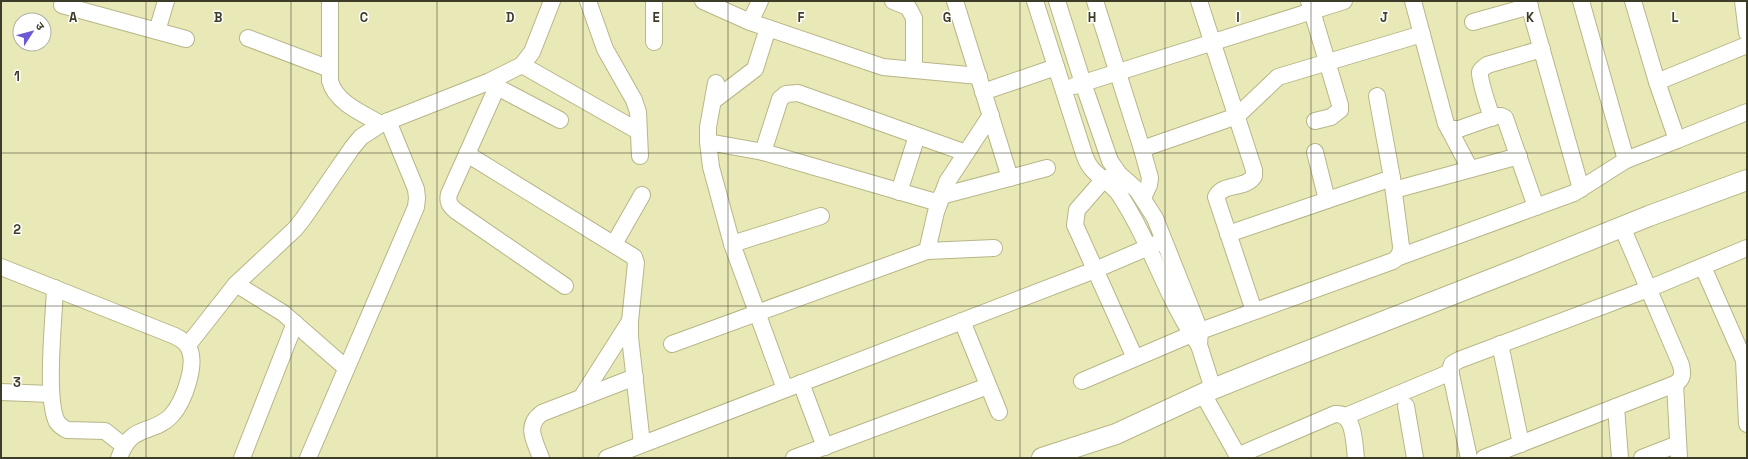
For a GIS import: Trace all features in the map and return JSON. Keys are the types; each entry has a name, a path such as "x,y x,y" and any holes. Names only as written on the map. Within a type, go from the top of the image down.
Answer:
{"street":[{"path":"157,31 166,1"},
{"path":"308,458 411,218 417,198 416,189 384,123 342,100 336,94 330,81 330,1"},
{"path":"188,345 236,284 295,229 361,137 384,123 492,84 522,65 532,52 552,1"},
{"path":"588,1 605,49 634,100 638,112 640,156"},
{"path":"654,1 654,42"},
{"path":"702,1 750,22 883,67 979,76"},
{"path":"750,22 760,1"},
{"path":"893,1 908,7 914,18 914,70"},
{"path":"955,1 1010,178"},
{"path":"1035,1 1089,166 1111,177 1131,184 1143,198 1155,218 1165,240 1206,367 1208,391 1238,457 1335,414 1341,414 1346,416 1350,422 1356,458"},
{"path":"1057,1 1110,161 1111,177 1118,193 1149,246 1197,337"},
{"path":"1095,1 1150,178 1149,185 1143,198"},
{"path":"1199,1 1254,176 1248,182 1222,190 1216,197 1217,204 1254,312"},
{"path":"1063,90 1212,42 1310,6 1344,1"},
{"path":"1413,1 1446,124 1470,169"},
{"path":"1581,1 1626,160"},
{"path":"1633,1 1657,82 1677,140"},
{"path":"1743,1 1747,33"},
{"path":"1473,22 1529,3 1581,189"},
{"path":"62,5 186,39"},
{"path":"1310,6 1340,105 1340,110 1331,117 1315,121"},
{"path":"712,101 755,69 768,28"},
{"path":"1142,149 1236,116 1278,77 1422,34"},
{"path":"248,38 330,69"},
{"path":"1657,82 1747,45"},
{"path":"1492,118 1480,72 1487,65 1542,49"},
{"path":"522,65 638,131"},
{"path":"984,92 1056,67"},
{"path":"716,83 708,127 711,167 732,244 785,389"},
{"path":"492,84 560,120"},
{"path":"492,84 467,154 449,194 448,199 450,205 456,211 565,286"},
{"path":"763,152 780,99 791,93 798,93 966,153"},
{"path":"1377,96 1393,184 1401,246 1399,257"},
{"path":"1082,381 1135,358 1197,337 1254,312 1393,261 1399,257 1574,194 1626,160 1747,112"},
{"path":"927,251 940,200 947,182 991,115"},
{"path":"1449,129 1459,129 1501,116 1505,118 1536,207"},
{"path":"898,192 917,136"},
{"path":"708,142 763,152 898,192 940,200 1047,168"},
{"path":"1315,152 1327,200"},
{"path":"467,154 634,257 636,262 630,321 635,377 638,450"},
{"path":"1228,234 1327,200 1393,184 1470,169 1519,156"},
{"path":"1111,177 1077,210 1075,225 1135,358"},
{"path":"1042,458 1116,434 1208,391 1622,227 1747,180"},
{"path":"614,244 642,195"},
{"path":"732,244 821,216"},
{"path":"1484,458 1675,384 1680,380 1683,373 1681,365 1622,227"},
{"path":"607,458 638,450 785,389 1095,270 1165,240"},
{"path":"672,344 927,251 994,248"},
{"path":"1469,458 1450,372 1452,364 1500,344 1648,289 1747,248"},
{"path":"1703,266 1744,352 1747,424"},
{"path":"1,267 55,288 175,336 188,345 193,364 178,407 164,421 137,433 129,439 121,452 105,431 66,430 57,422 51,394 55,288"},
{"path":"236,284 273,306 295,323 346,368"},
{"path":"581,398 630,321"},
{"path":"962,321 999,412"},
{"path":"242,458 295,323"},
{"path":"1500,344 1521,444"},
{"path":"1346,416 1450,372"},
{"path":"541,458 532,432 532,423 536,418 542,413 635,377"},
{"path":"801,383 825,446"},
{"path":"1642,458 1679,451 1675,384"},
{"path":"794,458 988,386"},
{"path":"1,392 51,394"},
{"path":"1406,406 1415,458"},
{"path":"1616,407 1620,458"}]}
